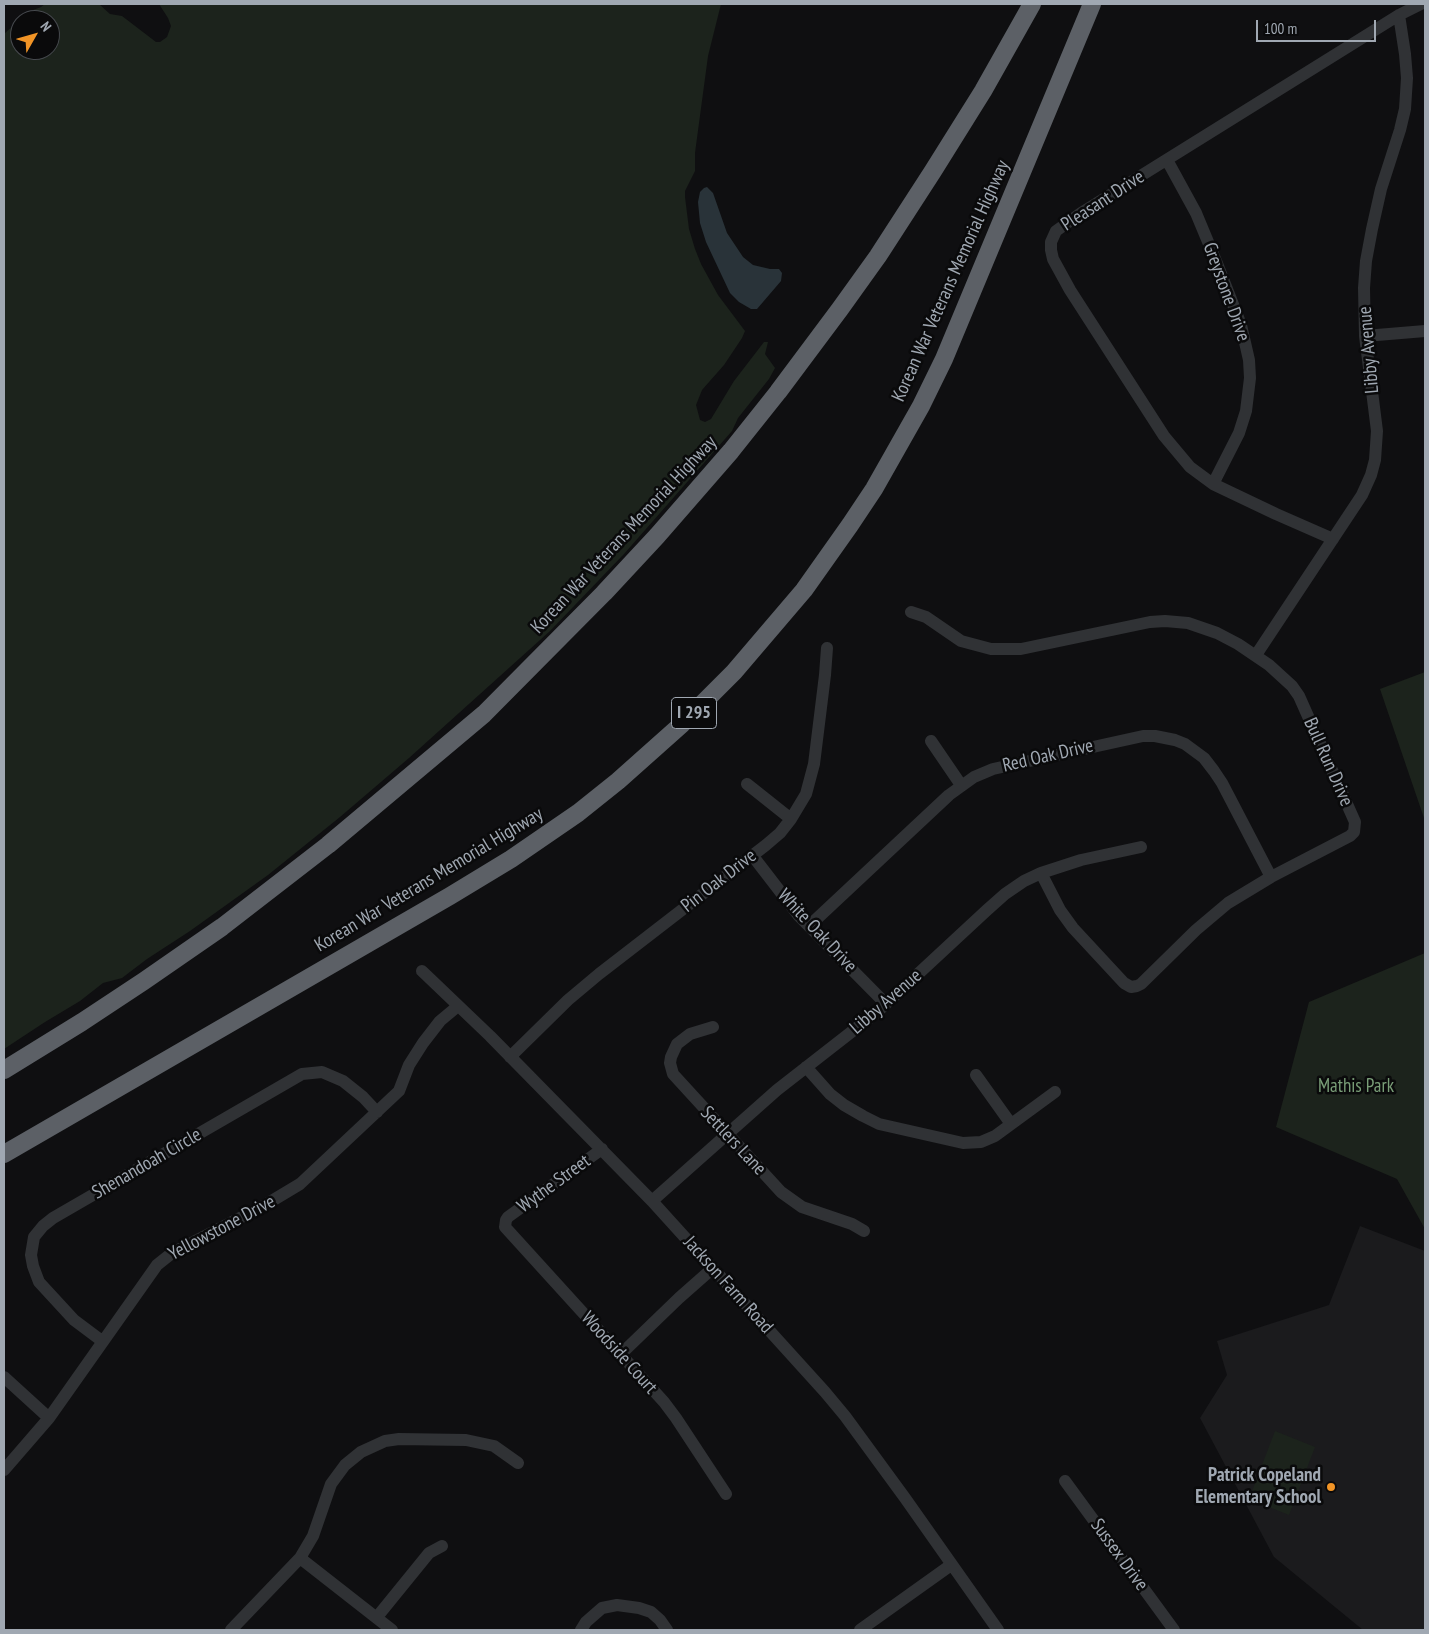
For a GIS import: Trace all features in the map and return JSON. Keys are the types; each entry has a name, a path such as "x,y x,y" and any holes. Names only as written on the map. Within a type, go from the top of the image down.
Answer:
{"highway":[{"name":"Korean War Veterans Memorial Highway","path":"4,1070 82,1022 222,927 328,845 484,714 604,593 657,536 731,451 840,309 948,148 983,91 1032,4"},
{"name":"Korean War Veterans Memorial Highway","path":"4,1154 511,859 578,813 618,781 682,724 734,672 804,590 850,525 874,489 921,406 944,359 1092,4"}],"street":[{"name":"Pleasant Drive","path":"1333,539 1213,484 1190,467 1164,436 1070,290 1053,259 1051,242 1056,231 1088,209 1399,15 1421,4"},
{"name":"Libby Avenue","path":"1256,655 1362,495 1375,460 1377,431 1365,336 1364,288 1366,261 1381,189 1400,130 1408,87 1399,15"},
{"name":"Greystone Drive","path":"1168,160 1196,213 1241,325 1249,360 1250,378 1246,411 1239,433 1213,484"},
{"path":"1365,336 1425,331"},
{"name":"Bull Run Drive","path":"911,612 926,617 961,641 991,649 1021,649 1150,622 1164,621 1188,623 1202,627 1238,644 1256,655 1282,676 1299,696 1355,822 1355,827 1350,836 1248,890 1209,918 1141,984 1134,987 1124,983 1073,928 1060,910 1041,873"},
{"name":"Pin Oak Drive","path":"510,1057 568,1000 752,855 780,832 791,819 806,794 814,764 827,648"},
{"name":"Red Oak Drive","path":"809,926 961,785 993,769 1143,736 1175,740 1195,750 1214,770 1271,877"},
{"path":"931,741 961,785"},
{"path":"747,784 791,819"},
{"name":"Libby Avenue","path":"652,1201 777,1090 886,1004 986,910 1024,881 1041,873 1080,860 1141,847"},
{"name":"White Oak Drive","path":"752,855 809,926 886,1004"},
{"name":"Jackson Farm Road","path":"422,971 652,1201 845,1416 998,1630"},
{"name":"Yellowstone Drive","path":"4,1470 49,1418 157,1265 172,1253 265,1205 300,1184 399,1091 409,1065 440,1021 458,1006"},
{"name":"Settlers Lane","path":"713,1027 683,1038 673,1051 670,1063 673,1074 781,1192 792,1201 807,1209 852,1224 864,1231"},
{"path":"806,1067 844,1105 880,1124 963,1143 973,1144 990,1138 1055,1092"},
{"name":"Shenandoah Circle","path":"102,1341 74,1320 39,1282 31,1255 34,1237 48,1222 302,1074 322,1072 343,1082 377,1112"},
{"path":"976,1075 1012,1124"},
{"name":"Wythe Street","path":"506,1220 602,1149"},
{"name":"Woodside Court","path":"506,1220 507,1230 621,1354 676,1418 726,1494"},
{"path":"621,1354 679,1298 714,1268"},
{"path":"4,1377 49,1418"},
{"path":"231,1630 300,1558 313,1536 327,1494 338,1474 350,1460 372,1446 385,1441 399,1439 466,1440 494,1446 518,1463"},
{"name":"Sussex Drive","path":"1065,1480 1174,1630"},
{"path":"377,1617 429,1553 442,1546"},
{"path":"300,1558 392,1630"},
{"path":"860,1630 951,1565"},
{"path":"581,1630 586,1622 602,1608 617,1605 651,1612 667,1630"}],"shaded area":[{"path":"707,187 713,193 727,233 743,257 753,265 779,269 782,273 781,281 757,309 751,309 739,302 730,293 706,242 700,223 698,202 700,192"},
{"name":"Patrick Copeland Elementary School","path":"1360,1226 1425,1251 1425,1630 1363,1630 1274,1557 1200,1418 1227,1375 1217,1341 1329,1305"}],"green space":[{"path":"45,4 99,4 110,14 122,16 156,42 160,42 167,37 171,26 159,4 721,4 708,56 695,153 695,171 685,191 685,197 689,229 701,264 718,295 745,331 724,365 702,390 696,405 700,420 705,422 711,419 734,381 764,342 768,342 765,354 775,368 769,379 738,418 732,431 624,554 550,631 409,758 268,875 122,978 103,983 80,1001 4,1049 4,34 10,28 10,60 60,60 60,10 33,10"},
{"path":"1425,672 1425,821 1380,689"},
{"name":"Mathis Park","path":"1425,953 1425,1229 1397,1179 1276,1127 1309,1002"},
{"path":"1275,1431 1315,1447 1289,1515 1249,1499"}],"place":[{"name":"Patrick Copeland Elementary School","path":"1331,1487"}]}
